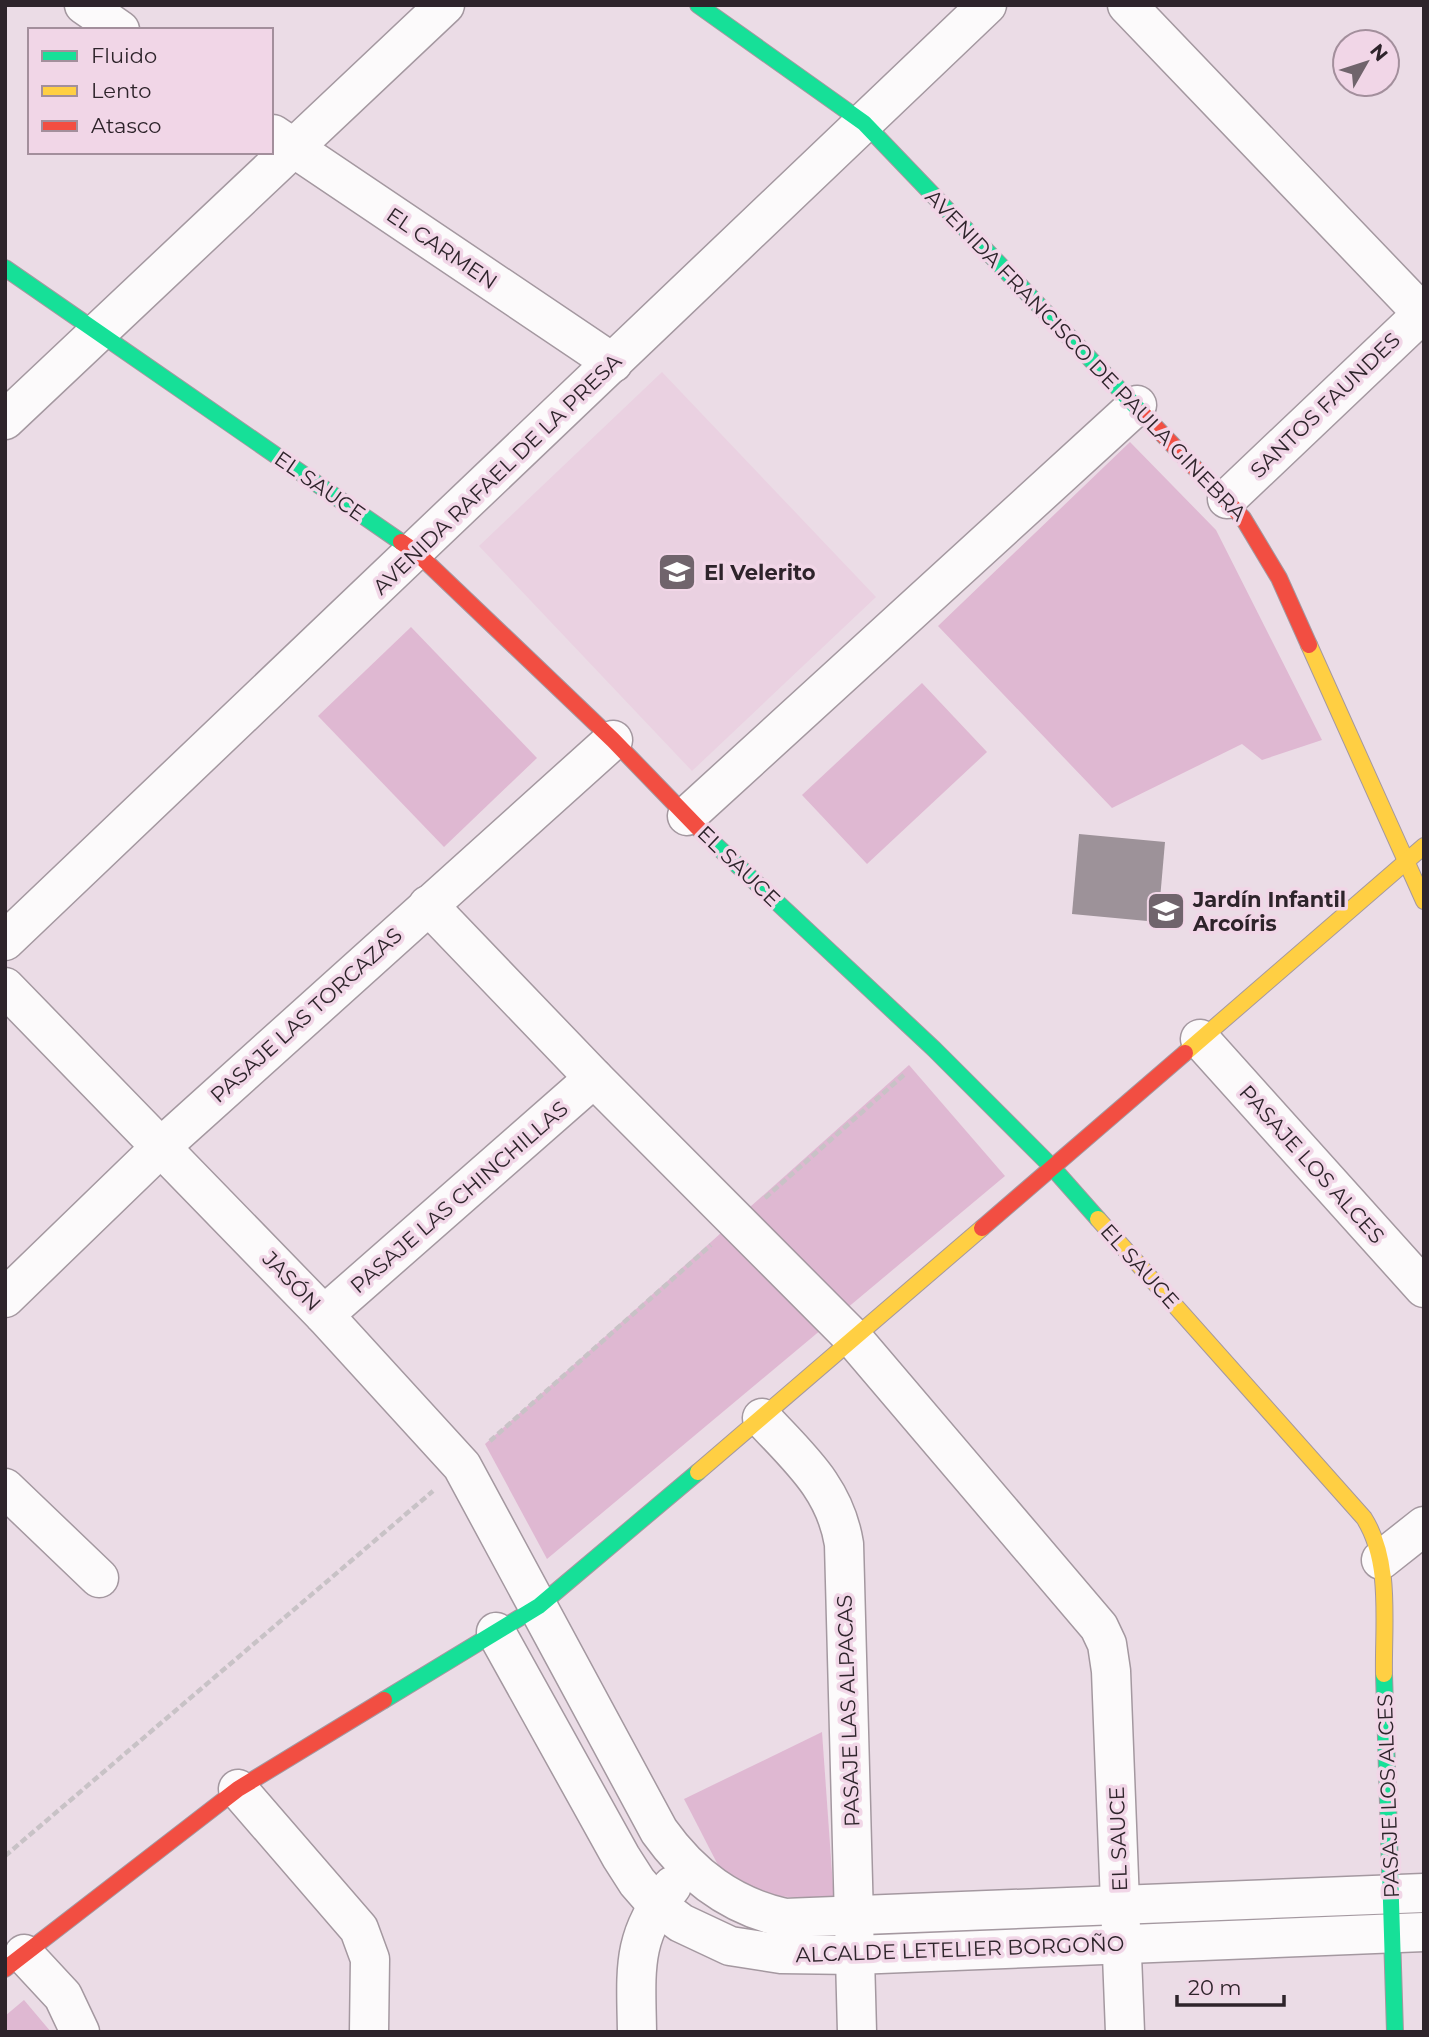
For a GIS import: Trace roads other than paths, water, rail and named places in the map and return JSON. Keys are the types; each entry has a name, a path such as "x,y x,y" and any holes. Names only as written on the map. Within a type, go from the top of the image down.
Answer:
{"street":[{"path":"84,5 117,28"},
{"path":"283,141 445,5"},
{"name":"AVENIDA FRANCISCO DE PAULA GINEBRA","path":"698,5 864,123 1227,499 1258,538 1279,578 1408,860 1424,901"},
{"name":"AVENIDA RAFAEL DE LA PRESA","path":"5,941 987,5"},
{"path":"1127,5 1423,313"},
{"name":"EL CARMEN","path":"283,141 613,363"},
{"path":"5,420 98,332 270,154"},
{"name":"EL SAUCE","path":"5,268 416,552 613,740 722,853 934,1049 1052,1167 1364,1517 1376,1537 1381,1560"},
{"name":"SANTOS FAUNDES","path":"1227,499 1423,313"},
{"path":"687,816 1137,405"},
{"name":"PASAJE LAS TORCAZAS","path":"5,1298 162,1146 613,740"},
{"path":"80,2032 63,1996 15,1961 238,1789 539,1606 762,1418 1424,846"},
{"name":"EL SAUCE","path":"428,905 594,1078 853,1338 1084,1606 1107,1644 1111,1671 1125,2032"},
{"name":"JASÓN","path":"5,987 324,1315 462,1466 539,1606"},
{"name":"PASAJE LOS ALCES","path":"1200,1039 1424,1288"},
{"name":"PASAJE LAS CHINCHILLAS","path":"324,1315 594,1078"},
{"name":"PASAJE LAS ALPACAS","path":"762,1418 825,1488 840,1522 844,1544 857,2032"},
{"path":"11,1506 99,1578"},
{"path":"1381,1560 1424,1526"},
{"name":"PASAJE LOS ALCES","path":"1381,1560 1407,1894 1408,1933 1395,2032"},
{"name":"ALCALDE LETELIER BORGOÑO","path":"539,1606 659,1831 692,1870 712,1887 759,1913 785,1918 854,1917 1407,1894"},
{"name":"ALCALDE LETELIER BORGOÑO","path":"496,1632 637,1882 657,1905 681,1923 730,1946 780,1954 855,1955 1408,1933"},
{"path":"238,1789 359,1929 370,1959 369,2032"},
{"path":"637,2032 636,1969 639,1942 657,1905 673,1886 692,1870"}],"place":[{"name":"El Velerito","path":"677,572"},
{"name":"Jardín Infantil Arcoíris","path":"1166,911"}]}
